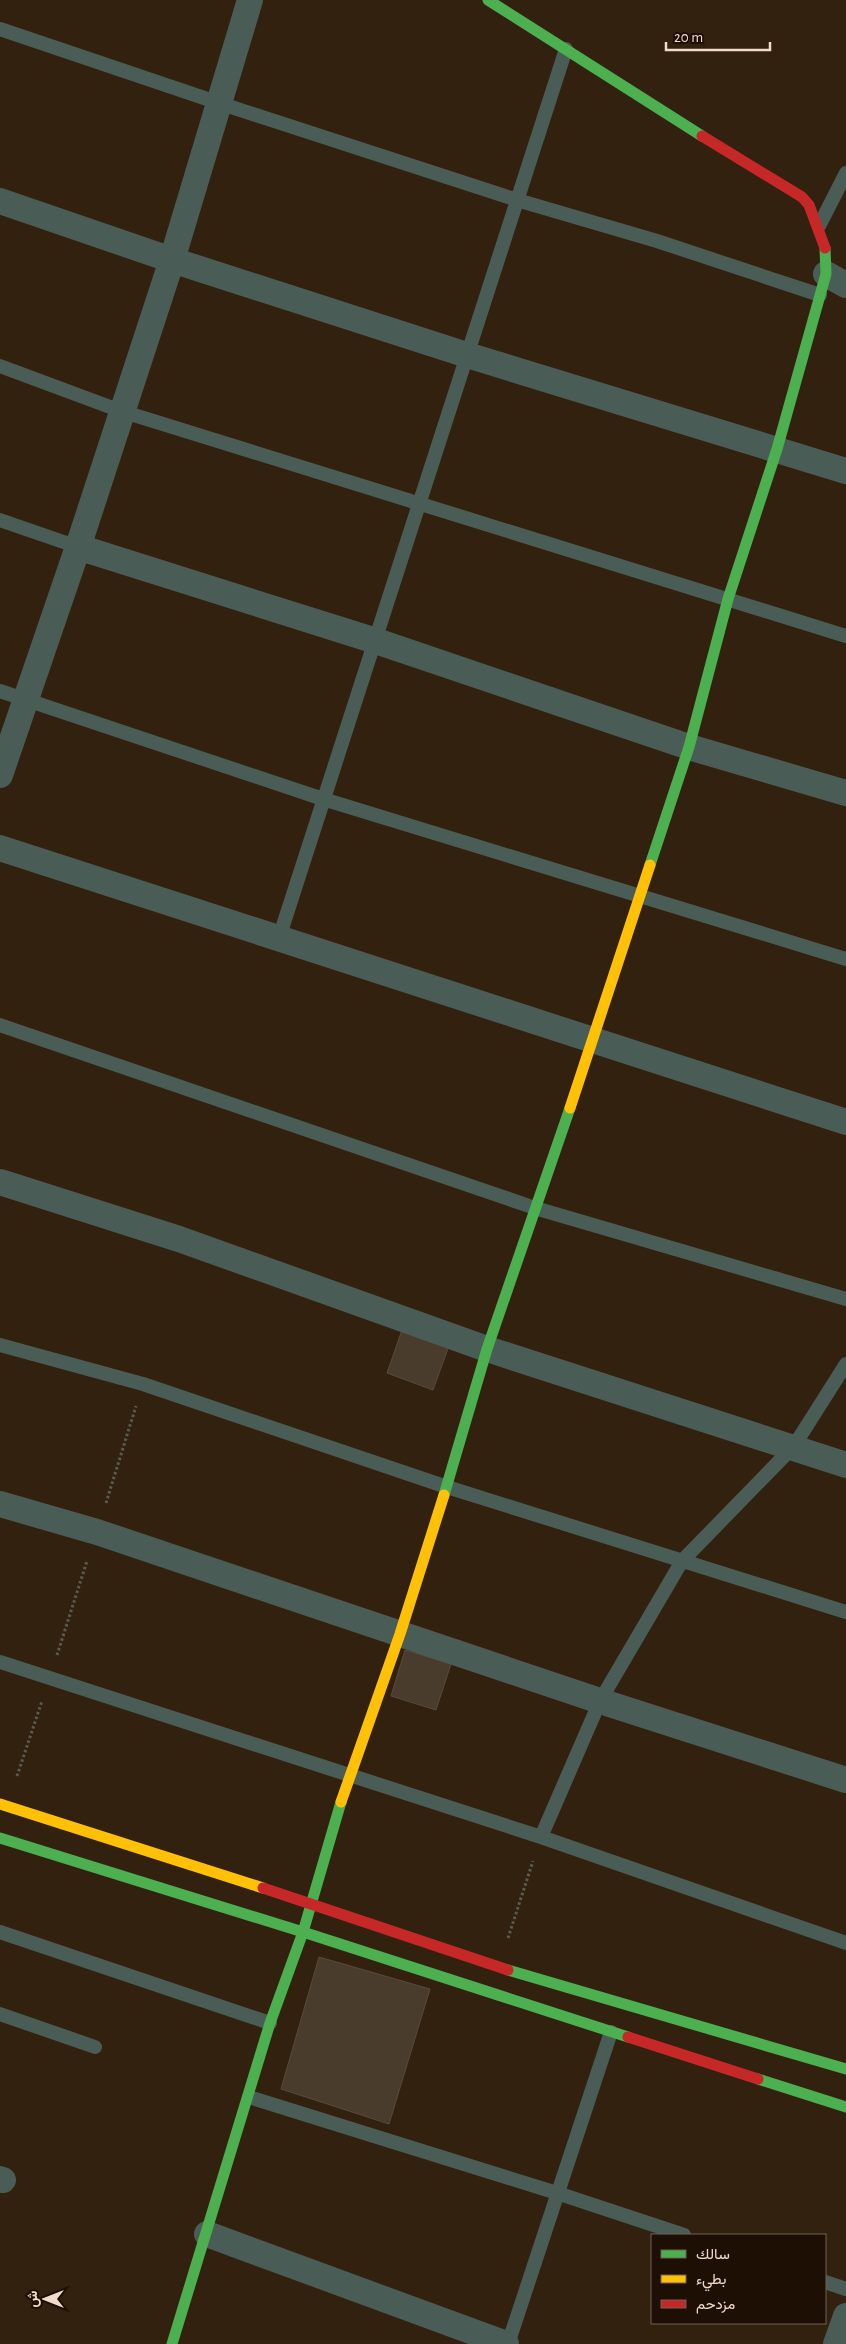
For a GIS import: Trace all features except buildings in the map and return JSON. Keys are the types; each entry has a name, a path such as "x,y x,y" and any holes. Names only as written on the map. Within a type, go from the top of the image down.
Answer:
{"street":[{"path":"0,775 78,547 172,260 250,0"},
{"path":"172,2344 249,2097 270,2023 303,1932 349,1775 400,1634 447,1487 487,1350 593,1040 689,747 728,599 831,285 825,243 820,226 809,205 791,189 712,143 488,0"},
{"path":"0,201 172,260 467,355 846,471"},
{"path":"78,547 376,641 689,747 846,793"},
{"path":"0,848 846,1122"},
{"path":"0,1182 179,1239 487,1350 846,1464"},
{"path":"0,1504 97,1532 600,1702 846,1780"},
{"path":"0,1804 311,1903 499,1967 846,2069"},
{"path":"0,1838 303,1932 846,2107"},
{"path":"207,2234 507,2344"},
{"path":"836,2344 846,2316"}],"lane":[{"path":"0,29 517,200 657,241 831,285"},
{"path":"279,938 566,49"},
{"path":"820,226 846,173"},
{"path":"0,366 122,411 846,636"},
{"path":"0,520 78,547"},
{"path":"0,691 323,799 846,959"},
{"path":"0,1024 536,1208 846,1299"},
{"path":"0,1345 143,1384 447,1487 846,1612"},
{"path":"541,1836 600,1702 682,1561 794,1446 846,1364"},
{"path":"0,1662 541,1836 846,1943"},
{"path":"0,1932 270,2023"},
{"path":"0,2014 95,2047"},
{"path":"507,2344 611,2032"},
{"path":"249,2097 557,2193 681,2234"},
{"path":"826,2282 846,2289"}],"path":[{"path":"28,1745 143,1384"},
{"path":"499,1967 541,1836"}],"traffic: fast":[{"path":"488,0 702,136"},
{"path":"650,865 689,747 728,599 777,449 826,274 825,248"},
{"path":"444,1495 487,1349 570,1108"},
{"path":"172,2344 270,2023 303,1932 341,1802"},
{"path":"0,1838 303,1932 628,2037"},
{"path":"508,1970 846,2069"},
{"path":"758,2079 846,2107"}],"traffic: slow":[{"path":"570,1108 650,865"},
{"path":"341,1802 400,1634 444,1495"},
{"path":"0,1804 263,1888"}],"traffic: jam":[{"path":"702,136 802,197 809,205 825,248"},
{"path":"263,1888 508,1970"},
{"path":"628,2037 758,2079"}]}
